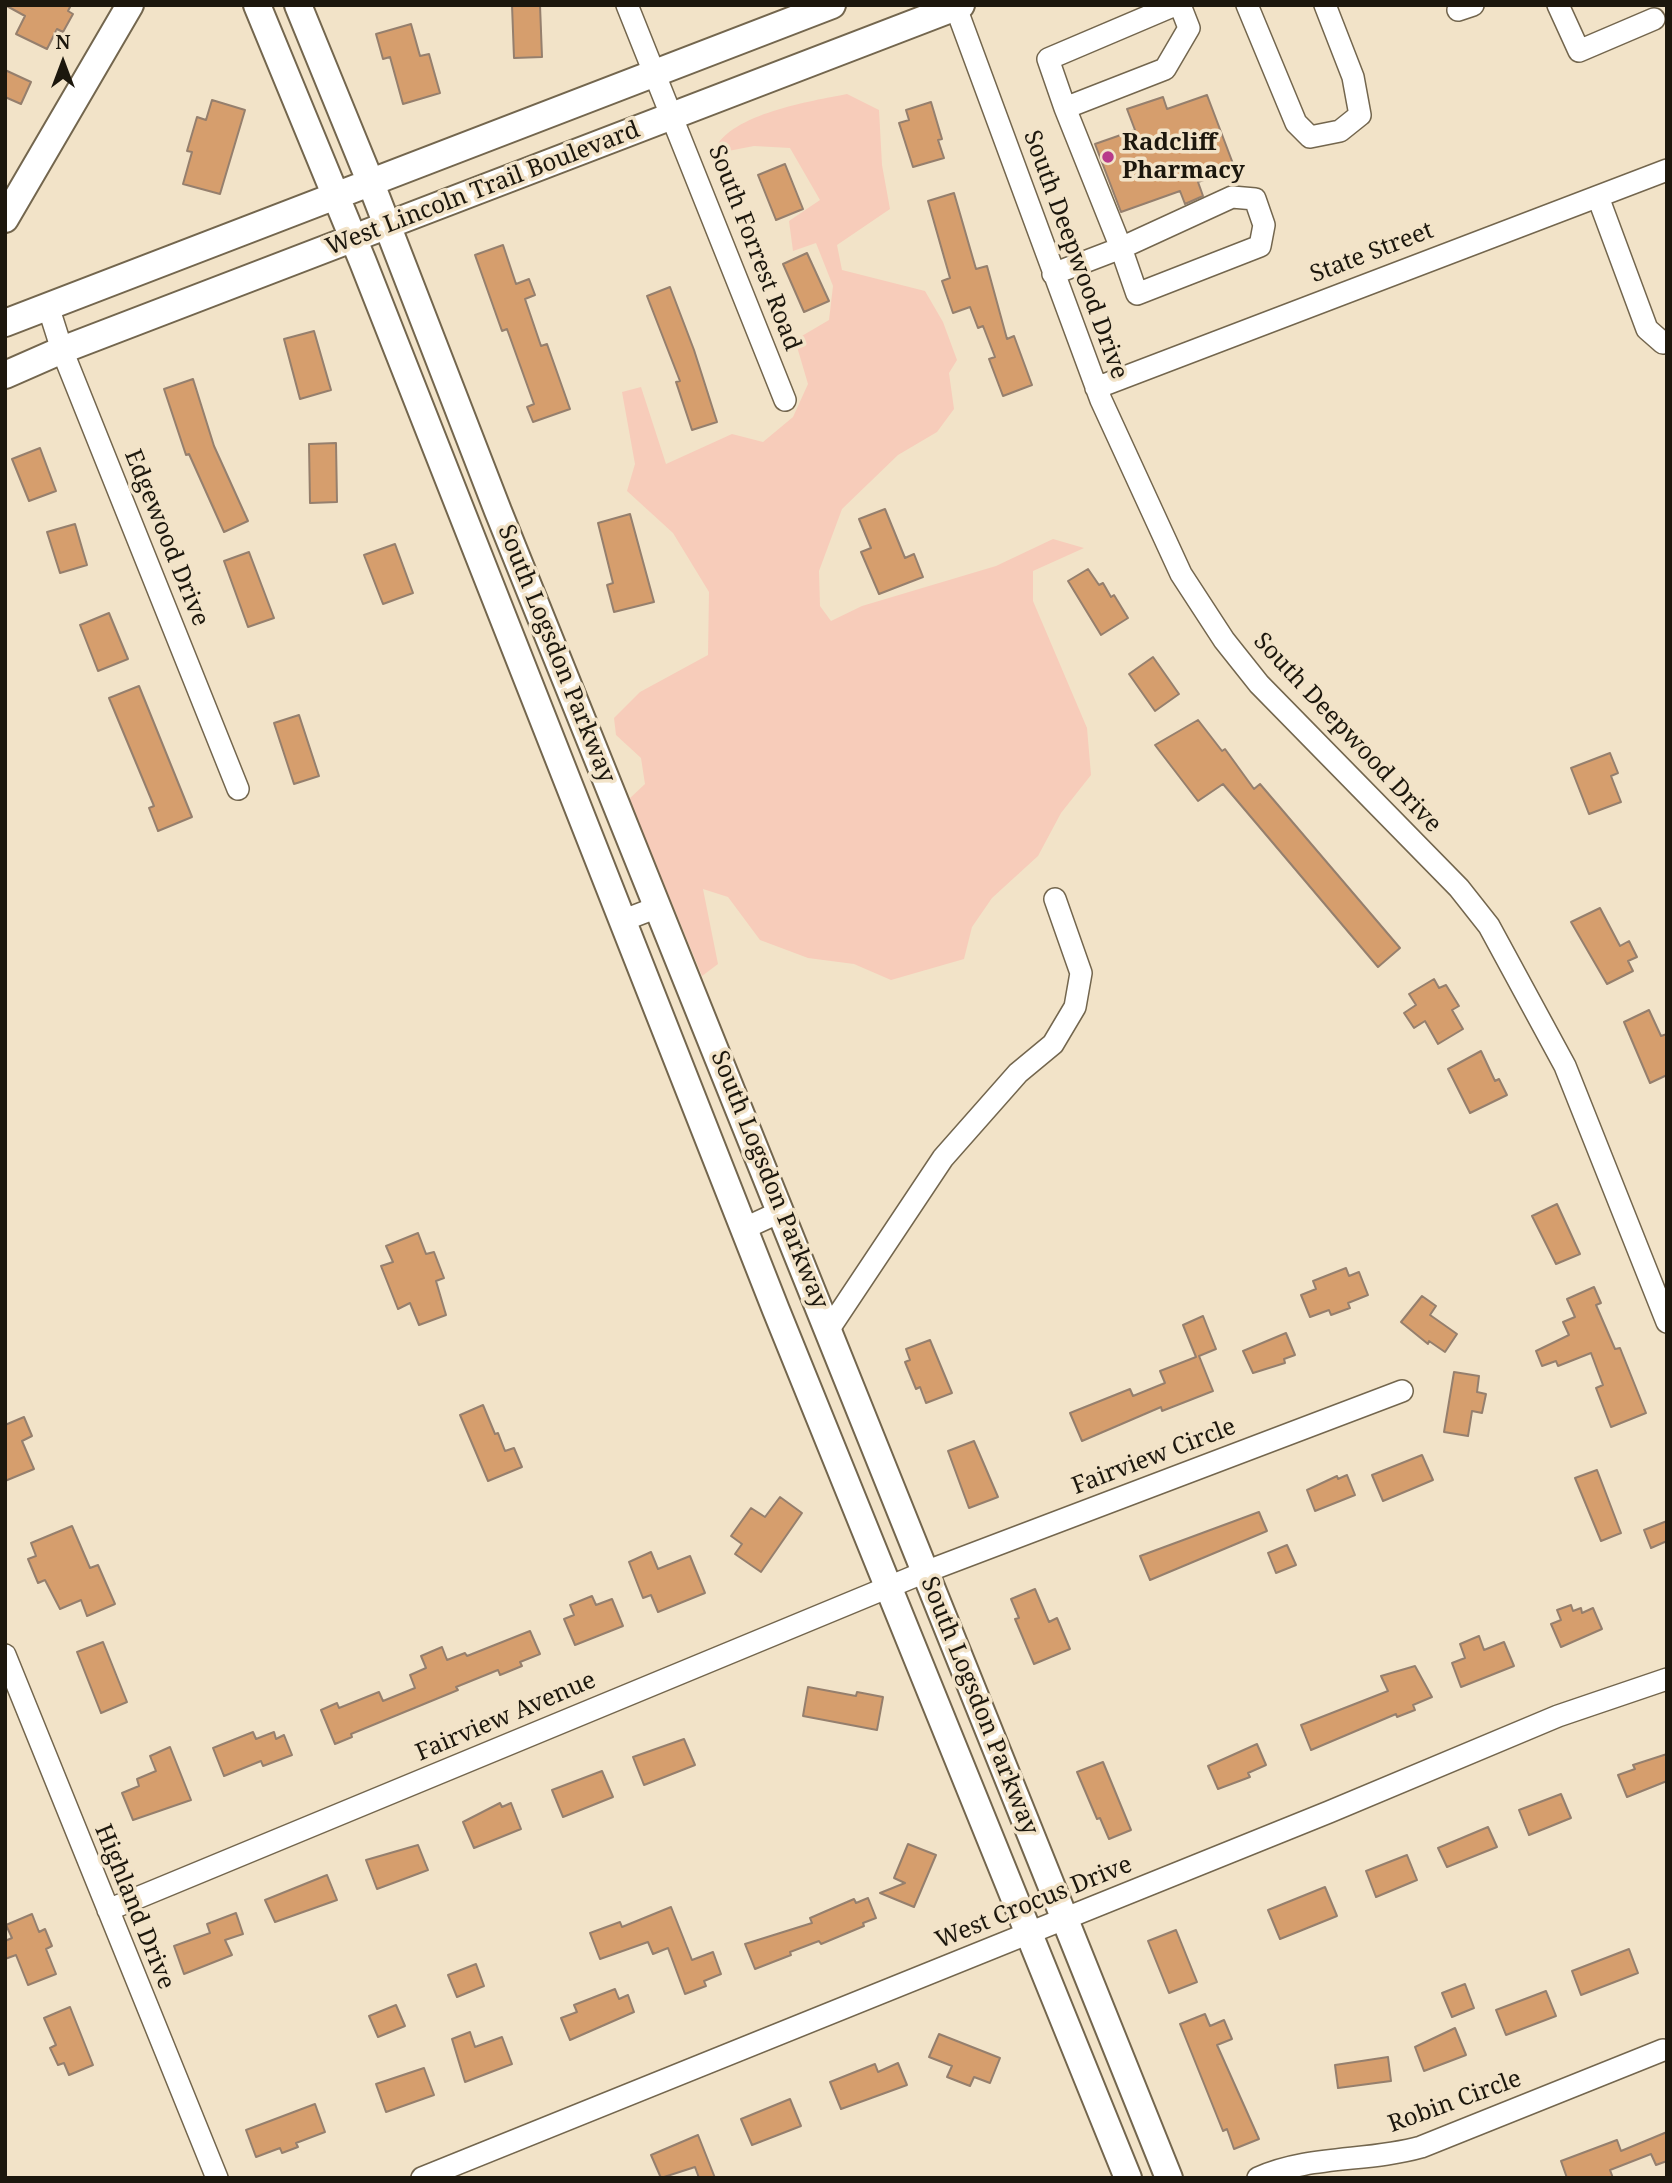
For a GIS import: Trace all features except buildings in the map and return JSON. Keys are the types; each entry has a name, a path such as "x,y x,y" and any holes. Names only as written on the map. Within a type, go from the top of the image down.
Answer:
{"main road":[{"path":"5,219 130,5"},
{"name":"South Logsdon Parkway","path":"257,5 624,920 743,1229 1128,2178"},
{"name":"South Logsdon Parkway","path":"298,5 1169,2178"},
{"name":"West Lincoln Trail Boulevard","path":"5,323 256,229 335,194 832,5"},
{"name":"West Lincoln Trail Boulevard","path":"5,375 62,350 957,6"}],"street":[{"name":"South Forrest Road","path":"627,5 785,400"},
{"path":"1053,274 1121,248 1232,197 1255,199 1264,225 1260,246 1136,294 1121,248 1065,108 1048,59 1175,5"},
{"path":"1065,108 1165,69 1189,28 1181,5"},
{"path":"1247,5 1296,123 1310,136 1340,131 1360,115 1353,77 1325,5"},
{"path":"1558,5 1579,51 1654,19"},
{"name":"South Deepwood Drive","path":"957,6 1096,388 1168,550 1224,640 1259,684 1459,888 1489,926 1565,1066 1667,1322"},
{"name":"State Street","path":"1096,388 1667,170"},
{"path":"1598,197 1647,329 1665,346"},
{"name":"Edgewood Drive","path":"48,306 62,350 238,789"},
{"path":"829,1329 943,1158 1018,1073 1053,1044 1076,1007 1081,973 1055,899"},
{"path":"624,920 658,907"},
{"path":"743,1229 782,1211"},
{"name":"Fairview Circle","path":"925,1572 1402,1391"},
{"name":"Fairview Avenue","path":"108,1910 925,1572"},
{"name":"Highland Drive","path":"5,1655 217,2178"},
{"name":"West Crocus Drive","path":"422,2178 1064,1920 1558,1716 1667,1679"},
{"name":"Robin Circle","path":"1258,2178 1310,2163 1398,2154 1421,2147 1663,2050"}],"shaded area":[{"path":"847,94 879,110 882,165 890,209 837,245 842,270 925,291 943,322 957,360 949,373 954,409 937,432 898,455 842,509 819,571 820,606 831,621 862,606 996,566 1053,539 1084,548 1033,571 1033,601 1087,728 1091,775 1061,813 1038,856 992,898 972,927 964,959 891,980 854,964 808,958 760,940 728,897 703,889 718,964 702,976 629,799 645,784 641,758 616,735 614,718 640,692 708,655 709,592 673,533 627,491 635,464 622,392 641,387 666,464 732,434 763,442 793,417 808,384 795,340 829,320 833,286 816,243 793,251 789,221 820,200 790,148 754,146 723,152 715,149 724,137 754,118 794,105"}],"place":[{"name":"Radcliff Pharmacy","path":"1108,157"}]}
